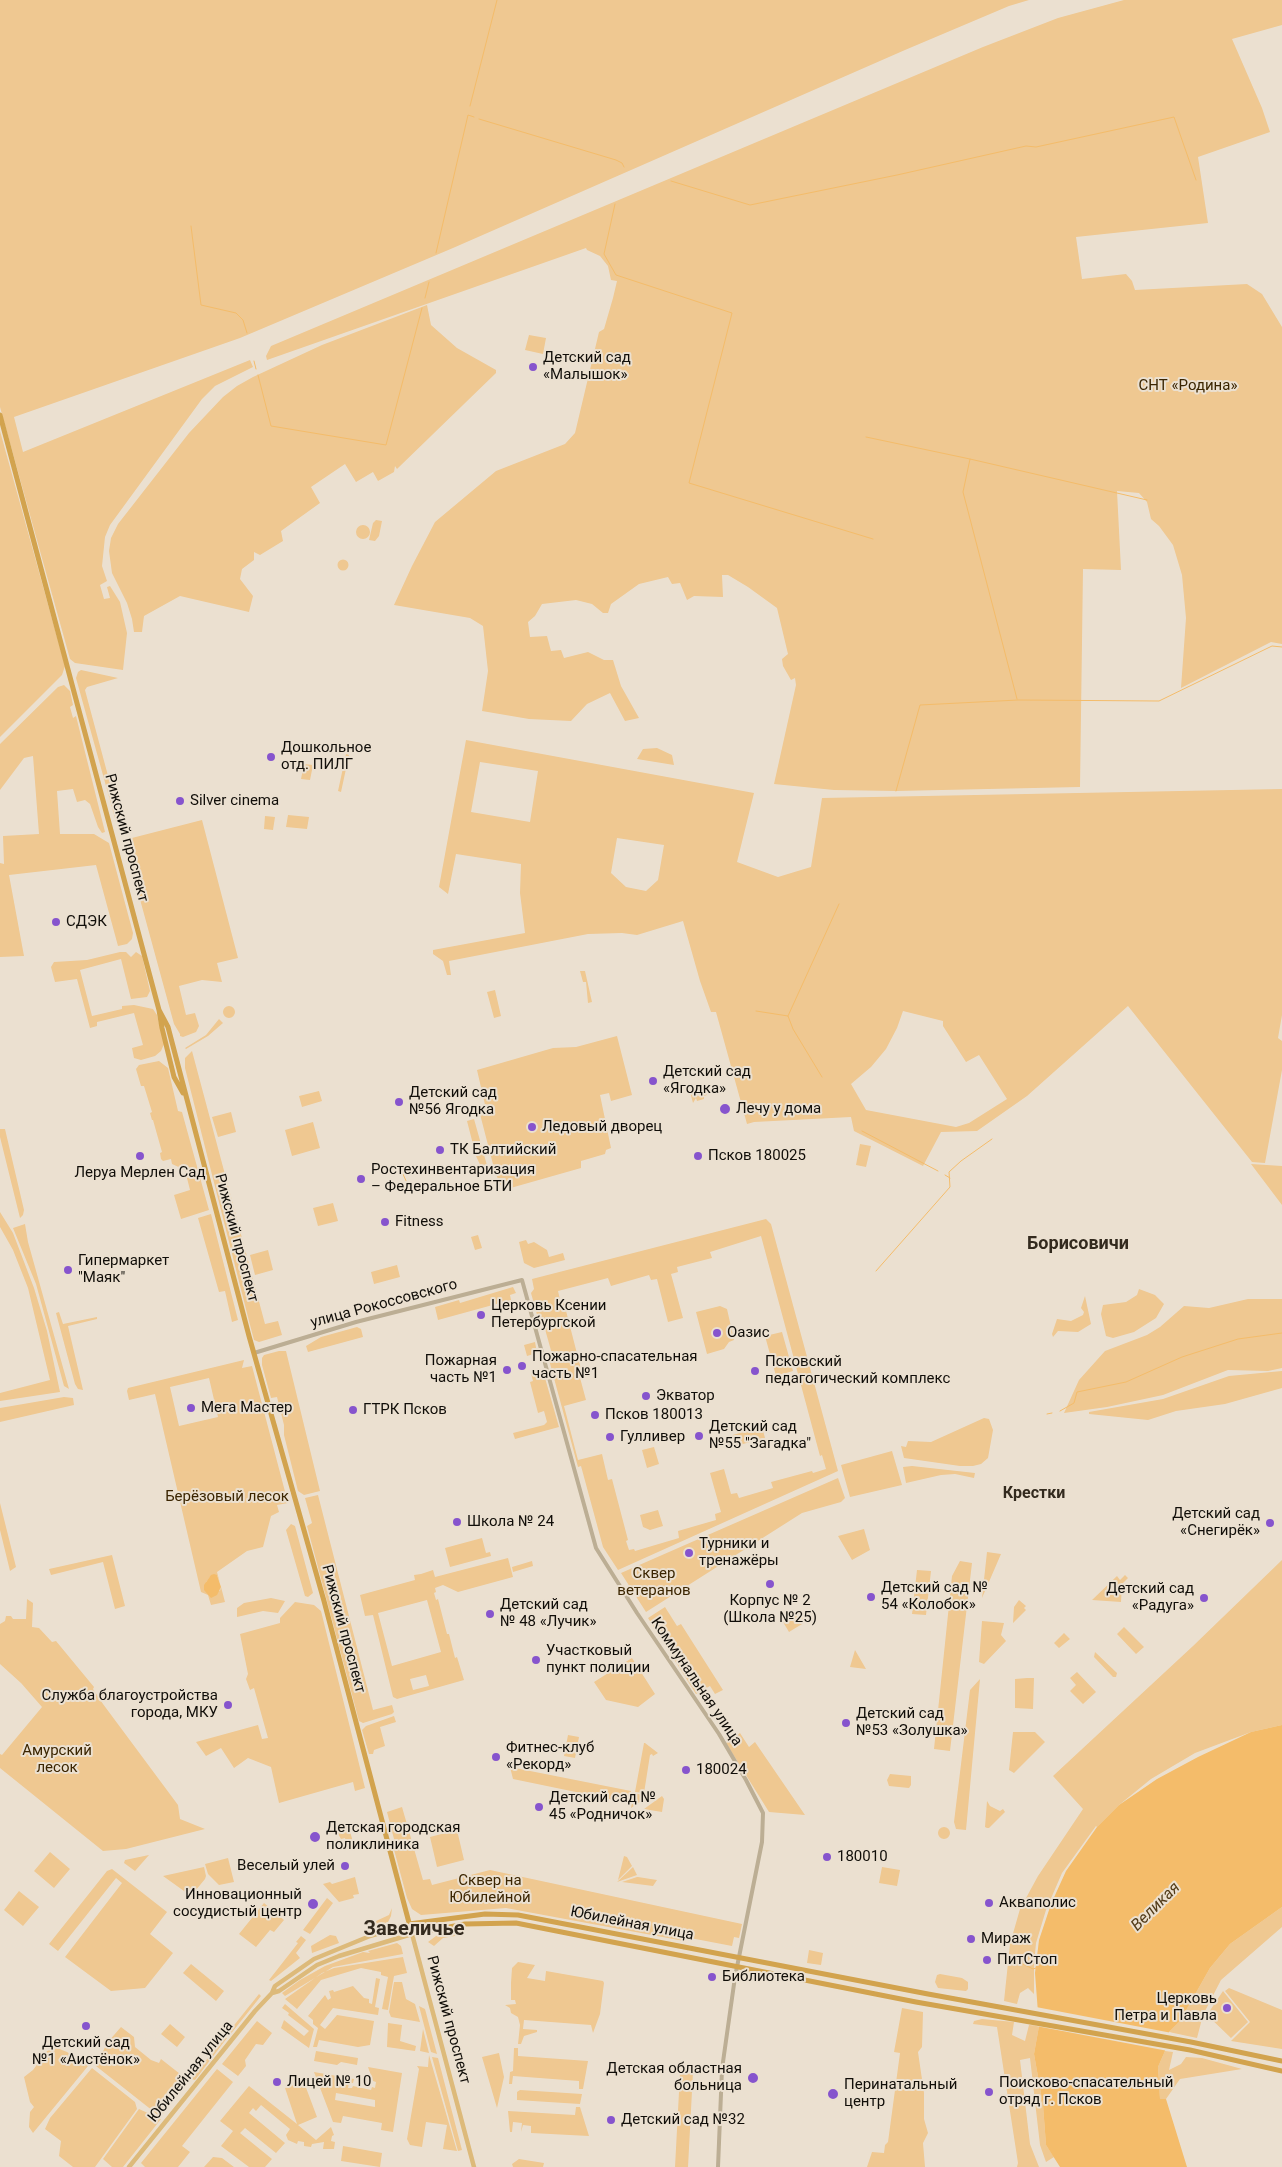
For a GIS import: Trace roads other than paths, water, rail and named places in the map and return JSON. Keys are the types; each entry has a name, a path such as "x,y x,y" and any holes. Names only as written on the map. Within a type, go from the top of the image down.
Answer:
{"highway":[{"name":"Рижский проспект","path":"0,415 70,672 94,771 160,1010 162,1028 174,1077 186,1098 412,1934"},
{"name":"Юбилейная улица","path":"409,1924 464,1916 503,1913 928,1994 1004,2006 1282,2061"},
{"name":"Юбилейная улица","path":"412,1934 465,1924 516,1923 916,2002 1002,2015 1190,2050 1282,2071"}],"main road":[{"name":"улица Рокоссовского","path":"254,1353 356,1322 522,1280"},
{"name":"Коммунальная улица","path":"522,1280 596,1548 637,1613 719,1734 763,1813 762,1842 737,1967 722,2070 718,2167"},
{"name":"Юбилейная улица","path":"130,2167 255,2011 272,1993 275,1986 314,1959 370,1936 409,1924"},
{"name":"Юбилейная улица","path":"272,1993 279,1991 317,1965 339,1956 412,1934"},
{"name":"Рижский проспект","path":"412,1934 474,2167"}],"water":[{"path":"211,1575 217,1575 221,1587 217,1595 211,1598 204,1590 204,1585"},
{"name":"Великая","path":"1282,1725 1282,1907 1230,1944 1210,1968 1180,2021 1169,2032 1165,2051 1158,2067 1160,2099 1166,2099 1187,2167 1060,2167 1046,2145 1043,2105 1034,2054 1039,2026 1035,1973 1039,1940 1051,1904 1066,1871 1097,1827 1119,1805 1157,1779 1251,1732"}],"waterway":[{"path":"470,106 497,0"},
{"path":"436,253 468,115 474,117"},
{"path":"671,181 750,205 1026,146 1036,147 1174,117 1196,180"},
{"path":"479,119 616,160 622,163 624,167"},
{"path":"615,204 604,254 616,275 732,313 689,483 873,539"},
{"path":"191,226 201,305 236,313 243,320 247,333"},
{"path":"425,298 429,282"},
{"path":"258,375 271,426 386,445 422,308"},
{"path":"254,361 256,369"},
{"path":"866,437 970,459"},
{"path":"1017,699 963,492 970,459 1147,500"},
{"path":"896,791 920,705 1018,700 1159,701 1272,646 1282,647"},
{"path":"788,1016 839,904"},
{"path":"756,1011 788,1016 793,1029 822,1077"},
{"path":"862,1131 938,1171"},
{"path":"876,1271 950,1187 949,1172 992,1139"},
{"path":"402,1172 408,1185 434,1189"},
{"path":"945,1175 950,1178"},
{"path":"1060,1411 1074,1403 1077,1392 1126,1382 1182,1357 1238,1339 1282,1333"},
{"path":"1047,1414 1052,1413"},
{"path":"1014,1963 1023,1964 1033,1969 1036,1968"}],"place":[{"name":"Детский сад «Малышок»","path":"533,367"},
{"name":"Дошкольное отд. ПИЛГ","path":"271,757"},
{"name":"Silver cinema","path":"180,801"},
{"name":"СДЭК","path":"56,922"},
{"name":"Детский сад «Ягодка»","path":"653,1081"},
{"name":"Детский сад №56 Ягодка","path":"399,1102"},
{"name":"Лечу у дома","path":"725,1109"},
{"name":"Ледовый дворец","path":"532,1127"},
{"name":"ТК Балтийский","path":"440,1150"},
{"name":"Леруа Мерлен Сад","path":"140,1156"},
{"name":"Псков 180025","path":"698,1156"},
{"name":"Ростехинвентаризация – Федеральное БТИ","path":"361,1179"},
{"name":"Fitness","path":"385,1222"},
{"name":"Гипермаркет \"Маяк\"","path":"68,1270"},
{"name":"Церковь Ксении Петербургской","path":"481,1315"},
{"name":"Оазис","path":"717,1333"},
{"name":"Пожарно-спасательная часть №1","path":"522,1366"},
{"name":"Пожарная часть №1","path":"507,1370"},
{"name":"Псковский педагогический комплекс","path":"755,1371"},
{"name":"Экватор","path":"646,1396"},
{"name":"Мега Мастер","path":"191,1408"},
{"name":"ГТРК Псков","path":"353,1410"},
{"name":"Псков 180013","path":"595,1415"},
{"name":"Детский сад №55 \"Загадка\"","path":"699,1436"},
{"name":"Гулливер","path":"610,1437"},
{"name":"Школа № 24","path":"457,1522"},
{"name":"Детский сад «Снегирёк»","path":"1270,1523"},
{"name":"Турники и тренажёры","path":"689,1553"},
{"name":"Корпус № 2 (Школа №25)","path":"770,1584"},
{"name":"Детский сад № 54 «Колобок»","path":"871,1597"},
{"name":"Детский сад «Радуга»","path":"1204,1598"},
{"name":"Детский сад № 48 «Лучик»","path":"490,1614"},
{"name":"Участковый пункт полиции","path":"536,1660"},
{"name":"Служба благоустройства города, МКУ","path":"228,1705"},
{"name":"Детский сад №53 «Золушка»","path":"846,1723"},
{"name":"Фитнес-клуб «Рекорд»","path":"496,1757"},
{"name":"180024","path":"686,1770"},
{"name":"Детский сад № 45 «Родничок»","path":"539,1807"},
{"name":"Детская городская поликлиника","path":"315,1837"},
{"name":"180010","path":"827,1857"},
{"name":"Веселый улей","path":"345,1866"},
{"name":"Акваполис","path":"989,1903"},
{"name":"Инновационный сосудистый центр","path":"313,1904"},
{"name":"Мираж","path":"971,1939"},
{"name":"ПитСтоп","path":"987,1960"},
{"name":"Библиотека","path":"712,1977"},
{"name":"Церковь Петра и Павла","path":"1227,2008"},
{"name":"Детский сад №1 «Аистёнок»","path":"86,2026"},
{"name":"Детская областная больница","path":"753,2078"},
{"name":"Лицей № 10","path":"277,2082"},
{"name":"Поисково-спасательный отряд г. Псков","path":"989,2092"},
{"name":"Перинатальный центр","path":"833,2094"},
{"name":"Детский сад №32","path":"611,2120"}],"district":[{"name":"Борисовичи","path":"1078,1244"},
{"name":"Крестки","path":"1034,1494"},
{"name":"Завеличье","path":"414,1930"}],"park label":[{"name":"СНТ «Родина»","path":"1188,386"},
{"name":"Берёзовый лесок","path":"227,1497"},
{"name":"Сквер ветеранов","path":"654,1582"},
{"name":"Амурский лесок","path":"57,1760"},
{"name":"Сквер на Юбилейной","path":"490,1890"}]}
